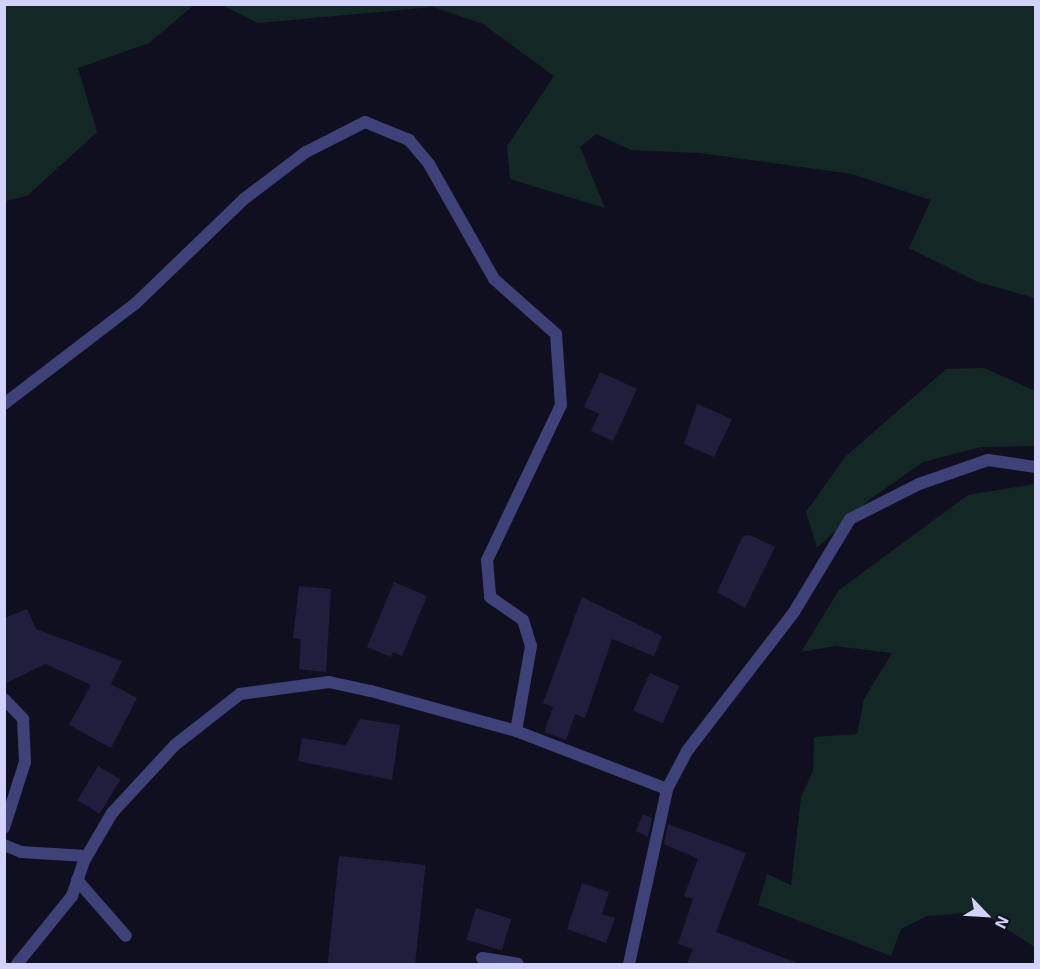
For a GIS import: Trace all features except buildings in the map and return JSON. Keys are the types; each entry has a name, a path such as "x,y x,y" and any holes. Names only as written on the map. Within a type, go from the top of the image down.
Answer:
{"street":[{"path":"4,404 135,304 244,199 306,152 365,122 409,140 429,165 494,279 556,334 561,405 487,560 490,597 523,620 531,646 516,731"},
{"path":"629,964 667,789 687,751 794,612 850,519 919,484 988,460 1035,467"},
{"path":"17,964 72,896 86,856 112,813 175,745 240,694 329,682 516,731 667,789"},
{"path":"4,699 23,719 25,762 4,828"},
{"path":"4,845 21,852 86,856"},
{"path":"77,880 126,936"},
{"path":"482,958 518,964"}],"green space":[{"path":"5,4 194,5 149,43 78,68 97,132 27,196 5,201"},
{"path":"222,5 1035,5 1035,298 978,282 909,248 931,200 852,174 700,153 631,150 596,134 580,147 605,208 510,179 507,146 554,76 483,24 433,7 258,23"},
{"path":"984,368 1035,391 1035,446 981,447 923,462 869,500 817,548 806,512 845,457 946,369"},
{"path":"1035,484 1035,947 980,912 927,916 901,929 891,956 758,905 767,874 791,885 801,797 813,771 814,737 857,734 864,699 892,653 835,646 801,652 839,590 968,495"}]}
